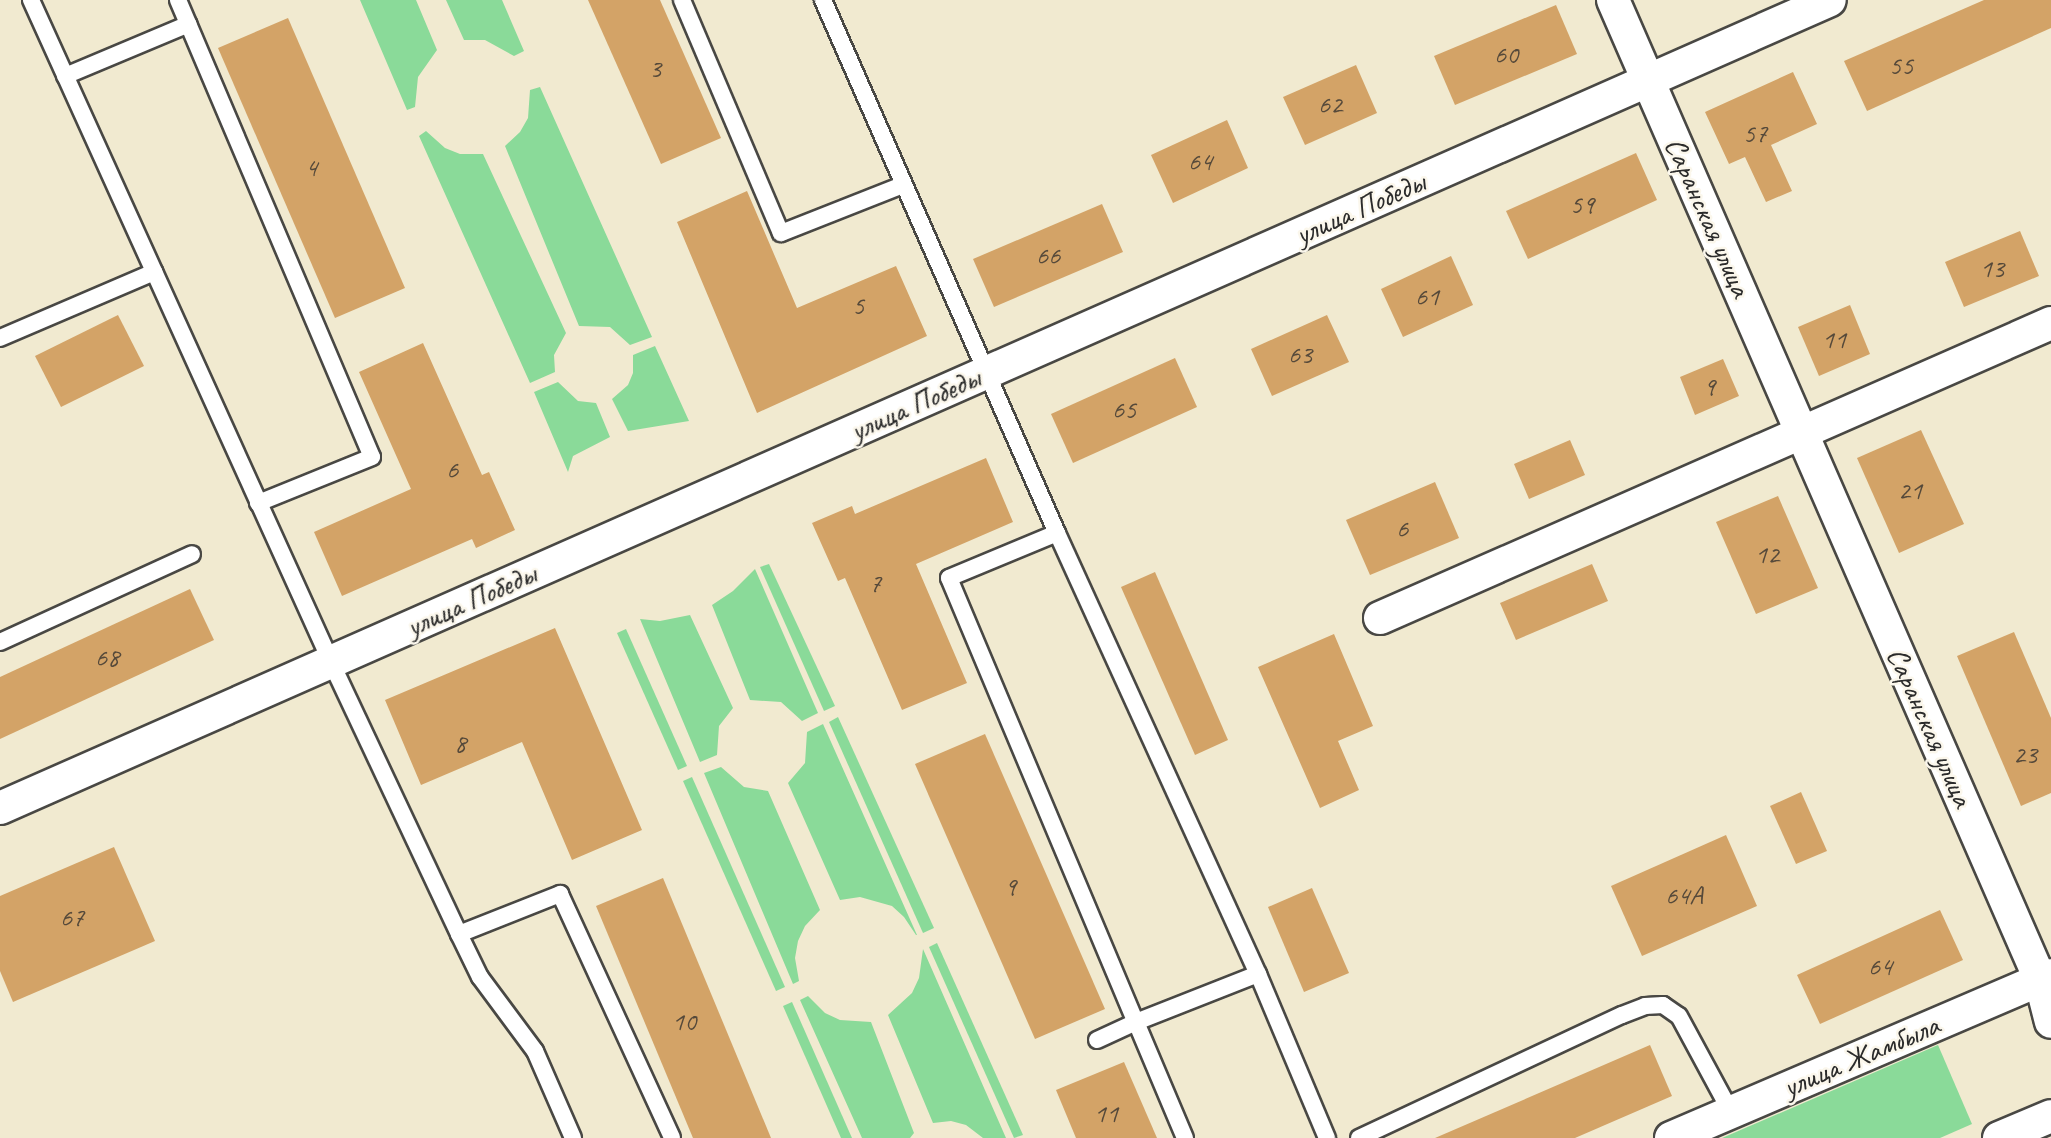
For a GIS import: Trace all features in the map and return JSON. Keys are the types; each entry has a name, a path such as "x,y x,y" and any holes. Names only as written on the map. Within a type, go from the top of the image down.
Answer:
{"street":[{"name":"Саранская улица","path":"1613,0 1803,434 2046,977 2051,1022"},
{"name":"улица Победы","path":"0,808 1830,0"},
{"path":"1380,618 2051,324"},
{"name":"улица Жамбыла","path":"1671,1138 2046,977"},
{"path":"1999,1138 2051,1116"}],"lane":[{"path":"31,0 258,503 459,934 480,977 535,1051 573,1138"},
{"path":"178,0 372,457 258,503"},
{"path":"682,0 781,234 903,185"},
{"path":"823,0 985,374 1258,974 1327,1138"},
{"path":"65,76 189,24"},
{"path":"0,338 154,272"},
{"path":"1057,533 949,578 1185,1138"},
{"path":"0,642 192,554"},
{"path":"459,934 560,894 672,1138"},
{"path":"1097,1040 1136,1022 1258,974"},
{"path":"1359,1138 1579,1034 1654,1005 1663,1005 1679,1016 1731,1112"}],"green space":[{"path":"360,0 416,0 437,50 418,77 415,107 407,110"},
{"path":"446,0 502,0 524,51 514,56 485,40 464,40"},
{"path":"540,87 652,337 630,345 610,327 579,326 505,146 520,132 528,118 530,90"},
{"path":"426,131 445,148 460,154 483,154 566,333 554,355 555,372 530,383 419,136"},
{"path":"655,346 689,421 628,431 612,399 628,385 633,373 633,355"},
{"path":"558,382 578,401 596,403 610,437 573,456 568,472 534,392"},
{"path":"769,564 835,706 824,711 760,567"},
{"path":"755,569 818,713 802,721 781,702 750,700 712,605 733,591"},
{"path":"690,615 733,708 719,726 717,755 700,762 640,619 660,621"},
{"path":"626,629 687,766 678,770 617,633"},
{"path":"838,717 934,928 923,933 829,722"},
{"path":"823,724 917,935 904,917 892,906 860,897 840,900 788,783 805,763 807,732"},
{"path":"721,767 744,787 768,791 820,910 805,926 798,941 795,958 799,981 793,984 704,773"},
{"path":"692,777 785,987 776,991 683,781"},
{"path":"937,943 1023,1135 1014,1138 929,947"},
{"path":"923,949 1006,1138 983,1138 966,1125 951,1121 933,1123 888,1015 912,993 919,978"},
{"path":"808,996 825,1013 840,1020 871,1022 914,1133 910,1138 862,1138 800,1000"},
{"path":"792,1002 852,1138 841,1138 783,1006"},
{"path":"1938,1045 1972,1124 1940,1138 1722,1138"}],"building":[{"path":"588,0 660,0 721,138 661,164"},
{"path":"1984,0 2051,0 2051,28 1867,111 1844,61"},
{"path":"1556,5 1577,54 1455,105 1434,56"},
{"path":"288,18 405,288 335,318 218,48"},
{"path":"1356,65 1377,113 1305,145 1283,97"},
{"path":"1793,72 1817,124 1771,145 1792,191 1766,202 1745,157 1729,164 1705,112"},
{"path":"1227,120 1248,168 1173,203 1151,155"},
{"path":"1636,153 1657,200 1528,259 1506,211"},
{"path":"747,191 797,308 896,266 927,336 757,413 677,222"},
{"path":"1102,204 1123,252 994,307 973,259"},
{"path":"2020,231 2039,276 1964,307 1945,262"},
{"path":"1451,256 1473,305 1403,337 1381,289"},
{"path":"1850,305 1870,354 1819,376 1798,327"},
{"path":"118,315 144,366 61,407 35,356"},
{"path":"1327,315 1349,362 1272,396 1251,349"},
{"path":"423,343 482,475 489,472 515,530 476,548 472,539 342,596 314,532 411,489 359,372"},
{"path":"1175,358 1197,407 1073,463 1051,414"},
{"path":"1723,359 1739,396 1695,415 1680,377"},
{"path":"1921,430 1964,524 1899,553 1857,458"},
{"path":"1570,440 1585,475 1529,499 1514,464"},
{"path":"986,458 1013,522 916,564 967,683 902,710 845,578 838,581 812,523 852,506 855,514"},
{"path":"1435,482 1459,538 1370,575 1346,520"},
{"path":"1778,496 1818,588 1756,614 1716,522"},
{"path":"1592,564 1608,601 1516,640 1500,603"},
{"path":"1155,572 1228,740 1195,755 1121,587"},
{"path":"190,589 214,640 0,739 0,677"},
{"path":"555,628 642,830 572,860 522,742 421,785 385,700"},
{"path":"2014,632 2051,718 2051,793 2021,806 1957,656"},
{"path":"1334,634 1373,726 1338,741 1359,790 1320,808 1258,667"},
{"path":"985,734 1105,1009 1035,1039 915,764"},
{"path":"1801,792 1827,851 1796,864 1770,806"},
{"path":"1726,835 1757,906 1642,956 1611,886"},
{"path":"114,847 155,941 13,1002 0,971 0,896"},
{"path":"663,878 771,1138 693,1138 596,906"},
{"path":"1312,888 1349,973 1304,992 1268,907"},
{"path":"1940,910 1963,960 1820,1024 1797,975"},
{"path":"1650,1045 1672,1096 1575,1138 1435,1138"},
{"path":"1124,1062 1157,1138 1076,1138 1056,1090"}]}
